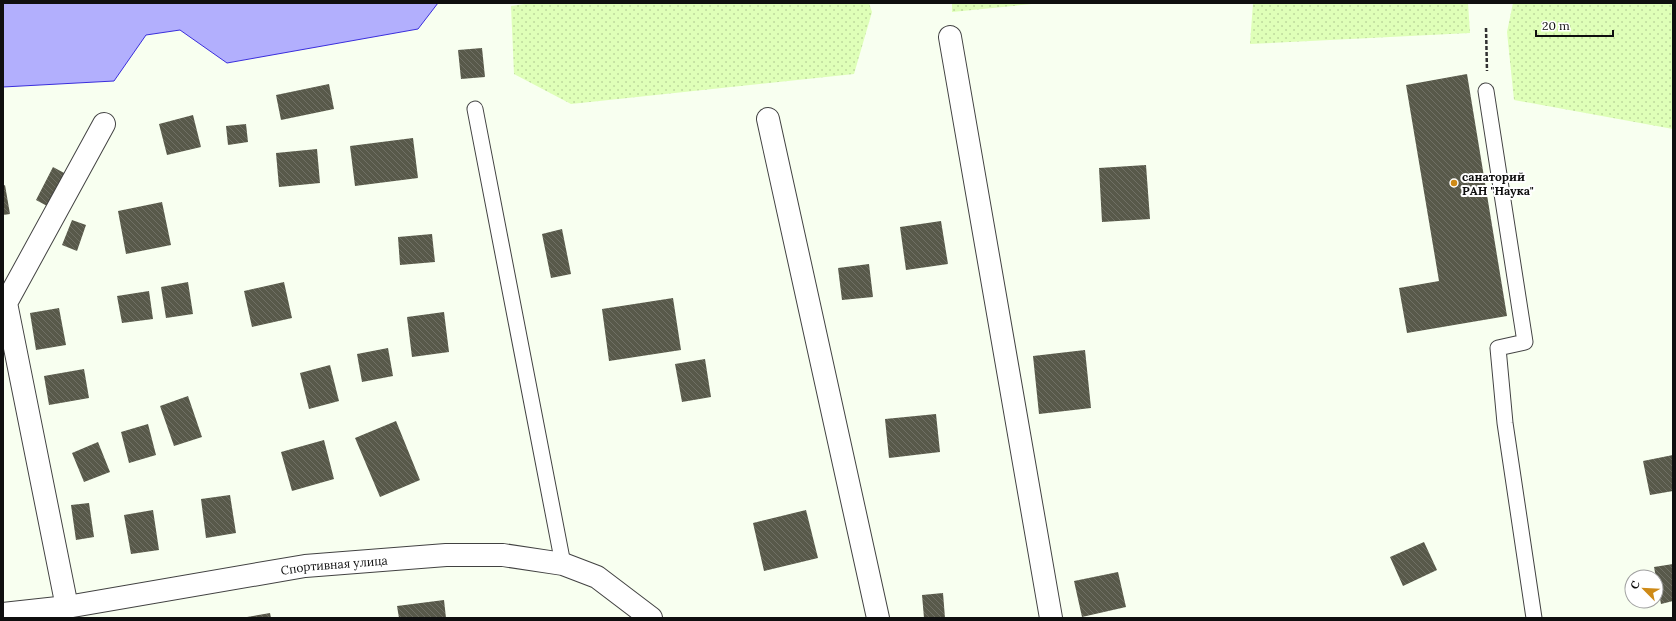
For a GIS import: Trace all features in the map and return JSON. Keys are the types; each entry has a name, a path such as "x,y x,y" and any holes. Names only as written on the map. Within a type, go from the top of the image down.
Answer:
{"street":[{"path":"950,37 1051,618"},
{"path":"768,119 878,618"},
{"path":"67,607 6,303 104,124"},
{"name":"Спортивная улица","path":"3,614 67,607 305,566 379,559 446,555 503,555 563,564 597,577 651,618"}],"lane":[{"path":"1486,91 1525,342 1498,348 1505,423 1534,618"},
{"path":"475,109 563,564"}],"path":[{"path":"1486,28 1487,48"}],"sand":[{"path":"531,3 869,3 872,12 854,74 571,104 514,74 511,6"},
{"path":"952,3 1042,3 952,12"},
{"path":"1253,3 1468,3 1470,33 1250,44"},
{"path":"1513,3 1673,3 1673,129 1514,100 1507,32"}],"shaded area":[{"path":"3,3 438,3 418,29 227,63 180,30 146,35 114,81 3,87"}],"building":[{"path":"482,48 485,77 461,79 458,50"},
{"name":"санаторий РАН \"Наука\"","path":"1467,74 1507,316 1407,333 1399,288 1439,281 1406,85"},
{"path":"329,84 334,109 281,120 276,95"},
{"path":"193,115 201,147 167,155 159,124"},
{"path":"246,124 248,142 228,145 226,126"},
{"path":"413,138 418,178 355,186 350,146"},
{"path":"317,149 320,183 279,187 276,153"},
{"path":"1146,165 1150,219 1102,222 1099,168"},
{"path":"53,167 66,174 49,207 36,200"},
{"path":"5,185 10,214 3,215 3,186"},
{"path":"162,202 171,245 126,254 118,211"},
{"path":"72,220 86,225 77,251 62,245"},
{"path":"941,221 948,264 906,270 900,227"},
{"path":"562,229 571,274 551,278 542,234"},
{"path":"432,234 435,262 400,265 398,237"},
{"path":"869,264 873,297 842,300 838,268"},
{"path":"188,282 193,314 166,318 161,287"},
{"path":"284,282 292,318 252,327 244,291"},
{"path":"149,291 153,319 122,323 117,296"},
{"path":"673,298 681,350 609,361 602,309"},
{"path":"59,308 66,345 36,350 30,313"},
{"path":"444,312 449,352 412,357 407,317"},
{"path":"388,348 393,376 362,382 357,354"},
{"path":"1085,350 1091,408 1039,414 1033,356"},
{"path":"705,359 711,397 682,402 675,364"},
{"path":"330,365 339,401 309,409 300,373"},
{"path":"84,369 89,398 49,405 44,376"},
{"path":"188,396 202,437 174,446 160,406"},
{"path":"936,414 940,452 889,458 885,419"},
{"path":"396,421 420,480 380,497 355,438"},
{"path":"148,424 156,455 129,463 121,432"},
{"path":"324,440 334,479 292,491 281,452"},
{"path":"98,442 110,472 84,482 72,453"},
{"path":"1673,455 1673,491 1650,495 1643,461"},
{"path":"230,495 236,533 206,538 201,499"},
{"path":"89,503 94,537 76,540 71,505"},
{"path":"153,510 159,550 131,554 124,515"},
{"path":"806,510 818,558 764,571 753,523"},
{"path":"1424,542 1437,570 1403,586 1390,557"},
{"path":"1673,564 1673,601 1664,603 1664,569 1654,569 1654,567"},
{"path":"1118,572 1126,607 1082,617 1074,581"},
{"path":"943,593 945,618 924,618 922,595"},
{"path":"444,600 446,618 399,618 397,606"},
{"path":"270,613 271,618 247,618 247,617"}],"place":[{"name":"санаторий РАН \"Наука\"","path":"1454,183"}]}
